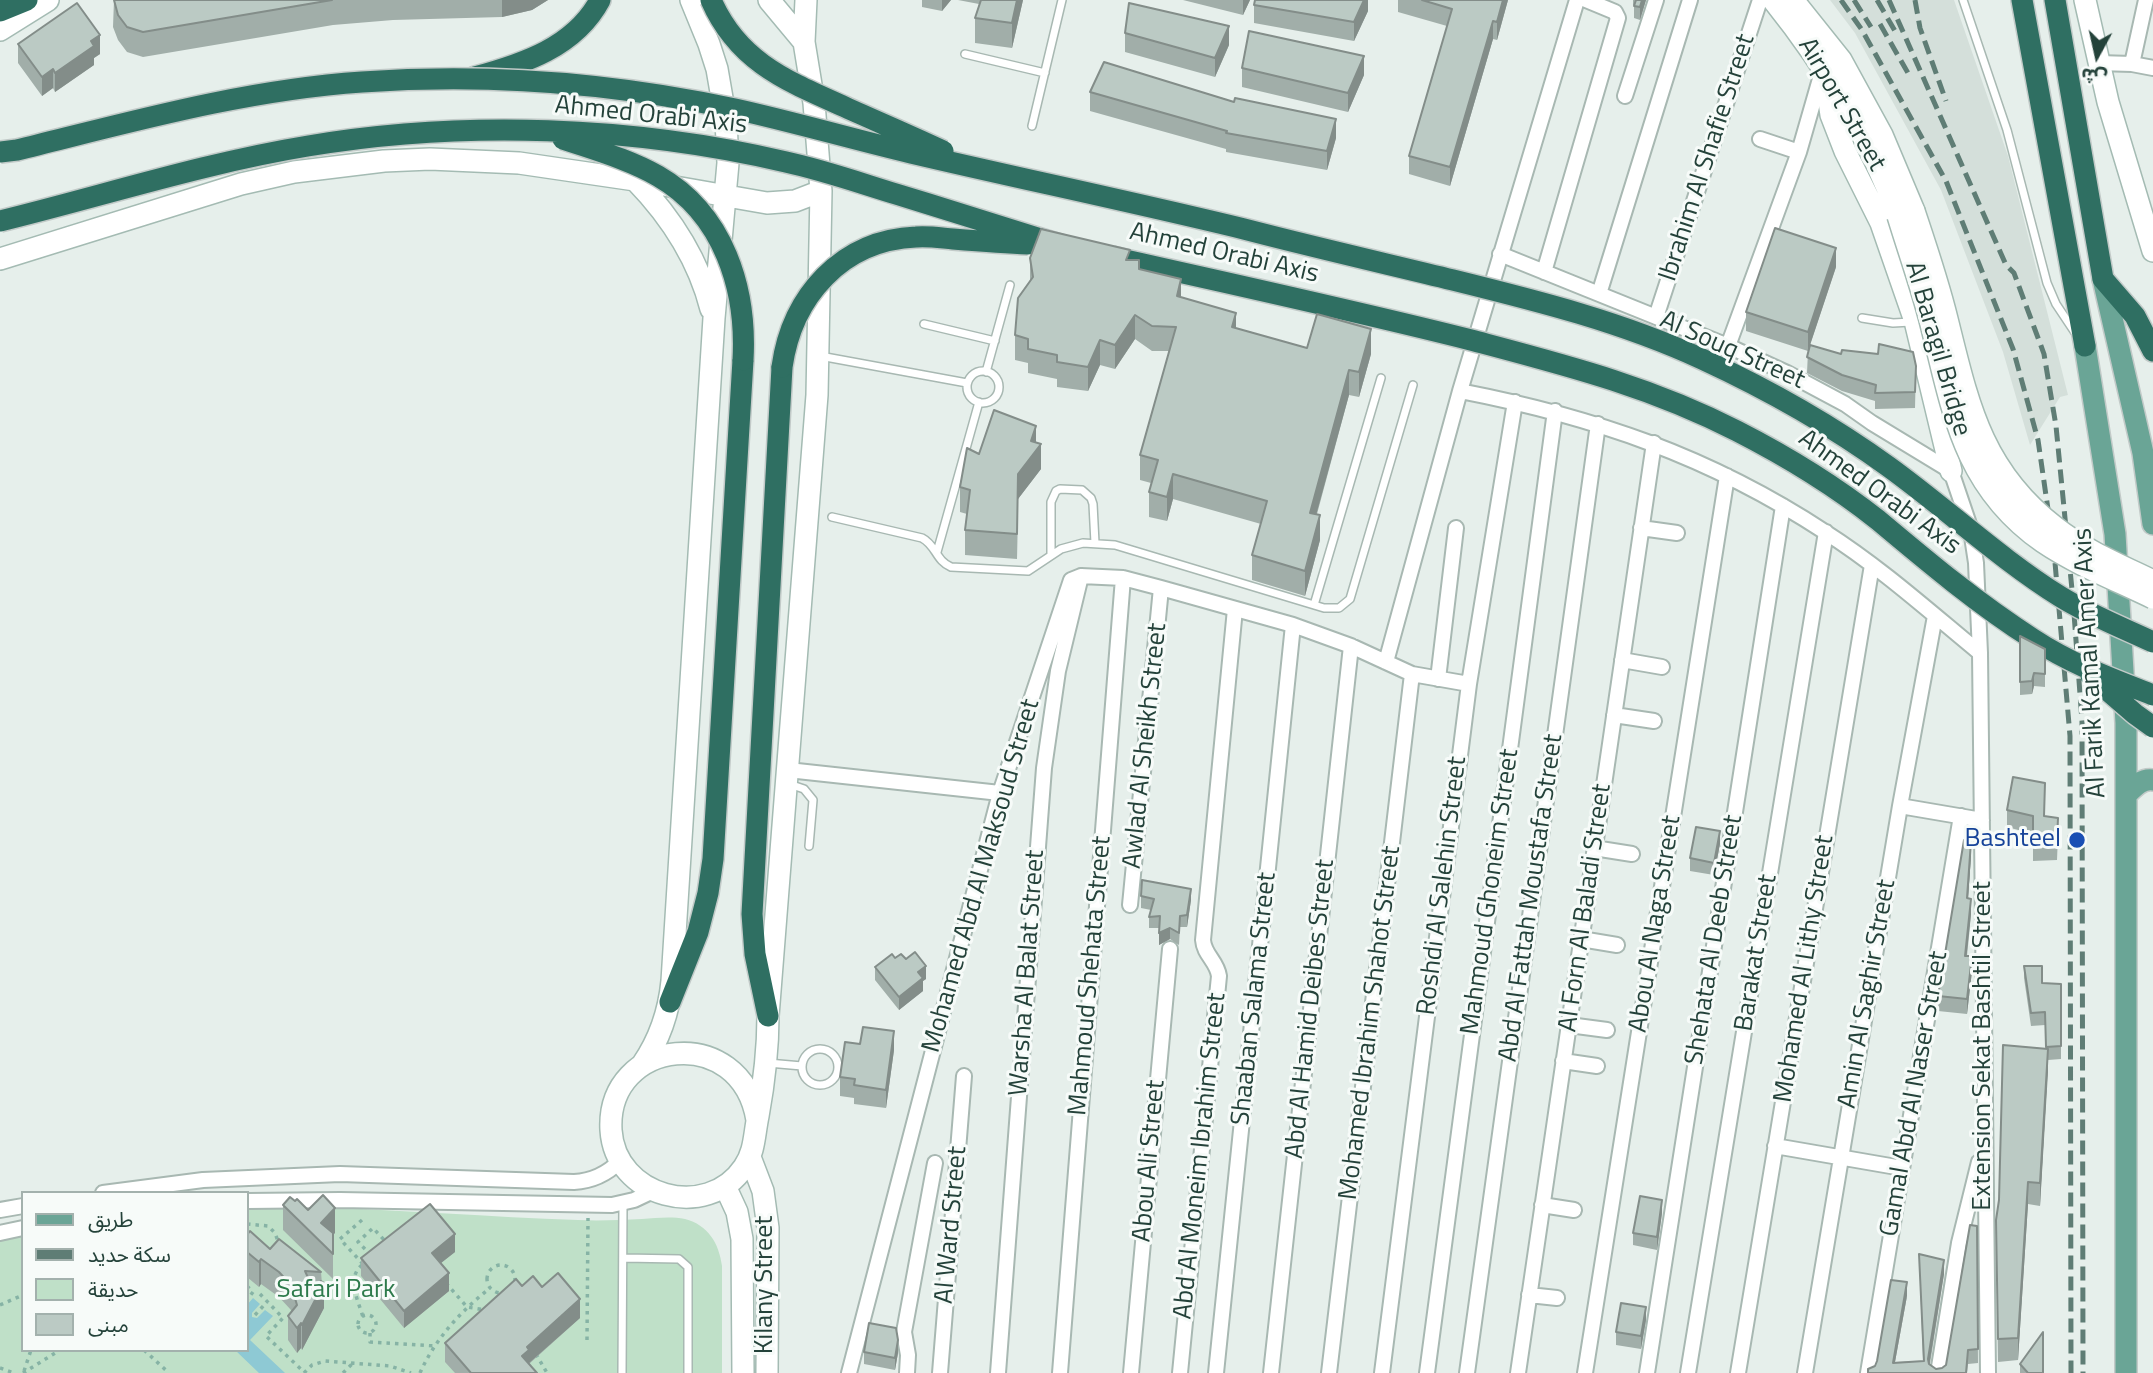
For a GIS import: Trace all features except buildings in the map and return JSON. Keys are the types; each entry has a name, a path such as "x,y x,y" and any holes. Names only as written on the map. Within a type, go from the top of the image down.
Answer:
{"highway":[{"path":"0,11 27,0"},
{"path":"468,79 506,68 558,45 584,24 600,0"},
{"path":"710,0 735,40 778,76 990,172"},
{"name":"Al Farik Kamal Amer Axis","path":"2022,0 2085,346"},
{"path":"2055,0 2103,279 2135,316 2153,351"},
{"name":"Ahmed Orabi Axis","path":"6,154 179,110 306,87 414,79 576,84 684,99 751,113 990,172 1139,203 1549,304 1656,340 1712,363 1796,408 1888,467 2066,601 2153,642"},
{"name":"Ahmed Orabi Axis","path":"0,221 223,163 308,146 398,135 493,131 640,137 752,154 837,175 1080,250 1393,320 1581,369 1665,398 1738,431 1809,472 1876,519 1989,609 2035,641 2082,667 2153,695"},
{"path":"541,132 624,160 660,177 677,189 718,237 735,276 742,307 743,360 713,859 698,932 670,1002"},
{"path":"768,1016 755,954 752,914 780,387 784,348 789,331 801,306 817,284 845,260 878,244 896,239 933,236 1080,250"},
{"path":"2082,667 2153,727"}],"main road":[{"path":"2103,279 2143,453 2153,524"},
{"name":"Al Farik Kamal Amer Axis","path":"2085,346 2115,534 2126,723 2126,1373"},
{"path":"2126,723 2153,727"},
{"path":"2127,794 2147,779 2153,780"}],"street":[{"path":"0,30 48,0"},
{"path":"691,0 709,44 723,95 728,147 714,318 670,1002 658,1038 642,1066 621,1088 614,1102 611,1132 620,1161 634,1178 653,1191 667,1196 690,1198 712,1193 725,1186 744,1168 754,1145 767,1063 768,1016 817,395 821,191 814,103 804,42 806,0"},
{"path":"769,0 804,42"},
{"path":"1386,662 1460,391 1577,0"},
{"path":"1544,272 1618,18 1615,12 1587,0"},
{"path":"1625,96 1656,0"},
{"path":"1599,294 1690,0"},
{"name":"Ibrahim Al Shafie Street","path":"1656,317 1760,0"},
{"name":"Airport Street","path":"1773,0 1824,67 1906,214"},
{"name":"Airport Street","path":"1793,0 1841,60 1882,135 1906,214"},
{"path":"2085,0 2098,63 2153,251"},
{"path":"2132,64 2148,2"},
{"path":"2098,63 2153,68"},
{"path":"1728,345 1799,152 1824,67"},
{"path":"1824,67 1831,116 1845,151 1881,223 1915,321 1951,471"},
{"path":"1760,139 1799,152"},
{"path":"0,259 241,184 339,165 430,159 475,159 531,164 753,202 795,201 821,191"},
{"path":"635,180 679,233 700,274 714,318"},
{"name":"Al Baragil Bridge","path":"1906,214 1933,266 1969,405 1986,446 1999,468 2024,500 2057,529 2153,580"},
{"name":"Al Baragil Bridge","path":"1906,214 1955,421 1969,455 1984,481 2008,511 2042,541 2074,560 2153,598"},
{"name":"Al Souq Street","path":"1500,254 1728,345 1816,388 1951,471"},
{"path":"1460,391 1555,411 1598,424 1654,443 1727,476 1826,532 1872,565 1980,653"},
{"name":"Roshdi Al Salehin Street","path":"1382,1373 1469,684 1515,402"},
{"name":"Mahmoud Ghoneim Street","path":"1427,1373 1555,411"},
{"name":"Abd Al Fattah Moustafa Street","path":"1467,1373 1598,424"},
{"name":"Al Forn Al Baladi Street","path":"1518,1373 1654,443"},
{"name":"Extension Sekat Bashtil Street","path":"1951,471 1971,530 1976,563 1980,653 1988,1373"},
{"name":"Abou Al Naga Street","path":"1584,1373 1727,476"},
{"name":"Shehata Al Deeb Street","path":"1647,1373 1783,506"},
{"path":"1438,678 1455,528"},
{"path":"1641,528 1677,533"},
{"name":"Barakat Street","path":"1688,1373 1826,532"},
{"name":"Mohamed Al Lithy Street","path":"1738,1373 1872,565"},
{"path":"1081,576 1123,578 1235,608 1351,646 1412,674 1469,684"},
{"name":"Mohamed Abd Al Maksoud Street","path":"849,1373 1000,793 1069,583 1081,576"},
{"name":"Warsha Al Balat Street","path":"998,1373 1044,768 1058,671 1081,576"},
{"name":"Mahmoud Shehata Street","path":"1060,1373 1123,578"},
{"name":"Awlad Al Sheikh Street","path":"1130,905 1161,588"},
{"name":"Abd Al Moneim Ibrahim Street","path":"1180,1373 1219,976 1216,963 1205,950 1203,940 1235,608"},
{"name":"Amin Al Saghir Street","path":"1805,1373 1900,806 1935,616"},
{"name":"Shaaban Salama Street","path":"1216,1373 1293,625"},
{"name":"Abd Al Hamid Deibes Street","path":"1271,1373 1351,646"},
{"path":"1622,660 1662,667"},
{"name":"Mohamed Ibrahim Shahot Street","path":"1329,1373 1412,674"},
{"path":"1614,715 1654,721"},
{"path":"788,776 1000,793"},
{"path":"1900,806 1982,820"},
{"name":"Gamal Abd Al Naser Street","path":"1868,1373 1961,816"},
{"path":"1594,849 1632,854"},
{"path":"1581,939 1617,945"},
{"name":"Abou Ali Street","path":"1130,1373 1170,949"},
{"path":"1569,1025 1607,1030"},
{"path":"642,1066 669,1054 698,1054 711,1058 734,1072 743,1083 755,1107 757,1120"},
{"path":"1563,1061 1597,1066"},
{"name":"Al Ward Street","path":"940,1373 964,1076"},
{"path":"1938,1373 1959,1243 1984,1143"},
{"path":"1775,1146 1902,1168"},
{"name":"Kilany Street","path":"750,1157 763,1191 768,1219 766,1373"},
{"path":"118,1191 203,1180 340,1174 574,1182 595,1179 620,1161"},
{"path":"907,1373 908,1356 904,1332 935,1163"},
{"path":"340,1174 340,1200"},
{"name":"Kilany Street","path":"725,1186 737,1212 742,1239 743,1373"},
{"path":"248,1201 588,1205 623,1204 653,1191"},
{"path":"1542,1205 1574,1210"},
{"path":"0,1210 21,1206"},
{"path":"0,1233 21,1228"},
{"path":"1529,1295 1557,1298"}],"lane":[{"path":"1032,126 1062,0"},
{"path":"1963,0 2007,130 2048,283 2068,323 2085,346"},
{"path":"965,54 1045,73"},
{"path":"986,372 1010,285"},
{"path":"1862,318 1893,323 1915,321"},
{"path":"924,324 995,341"},
{"path":"818,356 967,383"},
{"path":"986,372 996,379 998,391 991,400 979,402 969,395 967,383 974,374 986,372"},
{"path":"1314,605 1381,378"},
{"path":"832,517 922,538 933,546 944,564 951,567 1028,571 1061,549 1095,542 1115,545 1331,609 1345,605 1350,599 1413,385"},
{"path":"936,552 979,402"},
{"path":"1051,555 1051,502 1056,491 1060,489 1082,490 1091,498 1095,542"},
{"path":"788,776 813,800 809,846"},
{"path":"820,1049 833,1054 838,1067 833,1079 820,1084 808,1079 802,1066 808,1054 820,1049"},
{"path":"767,1063 802,1066"},
{"path":"622,1373 623,1204"},
{"path":"624,1258 679,1259 688,1267 688,1373"}],"path":[{"path":"587,1340 588,1205"},
{"path":"362,1220 340,1239 363,1264"},
{"path":"248,1224 268,1226 275,1233 283,1250"},
{"path":"372,1257 358,1242 373,1228 388,1244"},
{"path":"363,1317 355,1288 357,1269 396,1238"},
{"path":"502,1265 511,1270 515,1280 510,1290 500,1293 490,1288 486,1278 492,1268 502,1265"},
{"path":"443,1279 467,1307 495,1314"},
{"path":"420,1373 435,1346 467,1307 490,1288"},
{"path":"260,1294 283,1318 266,1336 304,1373 312,1365 325,1361 390,1366 411,1373"},
{"path":"0,1304 21,1296"},
{"path":"255,1315 268,1302"},
{"path":"363,1317 372,1317 376,1323 370,1333 370,1342 435,1346"},
{"path":"363,1317 359,1327 365,1333 370,1333"},
{"path":"534,1350 547,1373"},
{"path":"23,1373 30,1352"},
{"path":"23,1373 57,1352"},
{"path":"147,1352 169,1373"},
{"path":"343,1373 352,1364"},
{"path":"0,1368 14,1373"}],"shaded area":[{"path":"1830,0 1954,0 2008,156 2068,395 2060,397 2030,445 2003,352 1941,190 1855,33"}],"green space":[{"name":"Safari Park","path":"315,1207 586,1220 685,1219 700,1226 711,1236 722,1266 722,1373 0,1373 0,1241 21,1236 21,1352 248,1352 248,1209"}],"water":[{"path":"253,1298 260,1304 252,1317 257,1318 265,1310 273,1316 250,1340 285,1373 259,1373 237,1352 248,1352 248,1304"}],"railway":[{"path":"1841,0 1862,30 1946,181 2013,349 2038,440 2054,551 2070,736 2071,1373"},
{"path":"1854,0 1871,27"},
{"path":"1877,0 1895,31"},
{"path":"1889,0 2006,265 2014,273 2044,354 2056,426 2082,721 2083,1373"},
{"path":"1915,0 1920,28 1946,101"},
{"path":"1880,24 1908,73"}],"place":[{"name":"Bashteel","path":"2077,840"}]}
